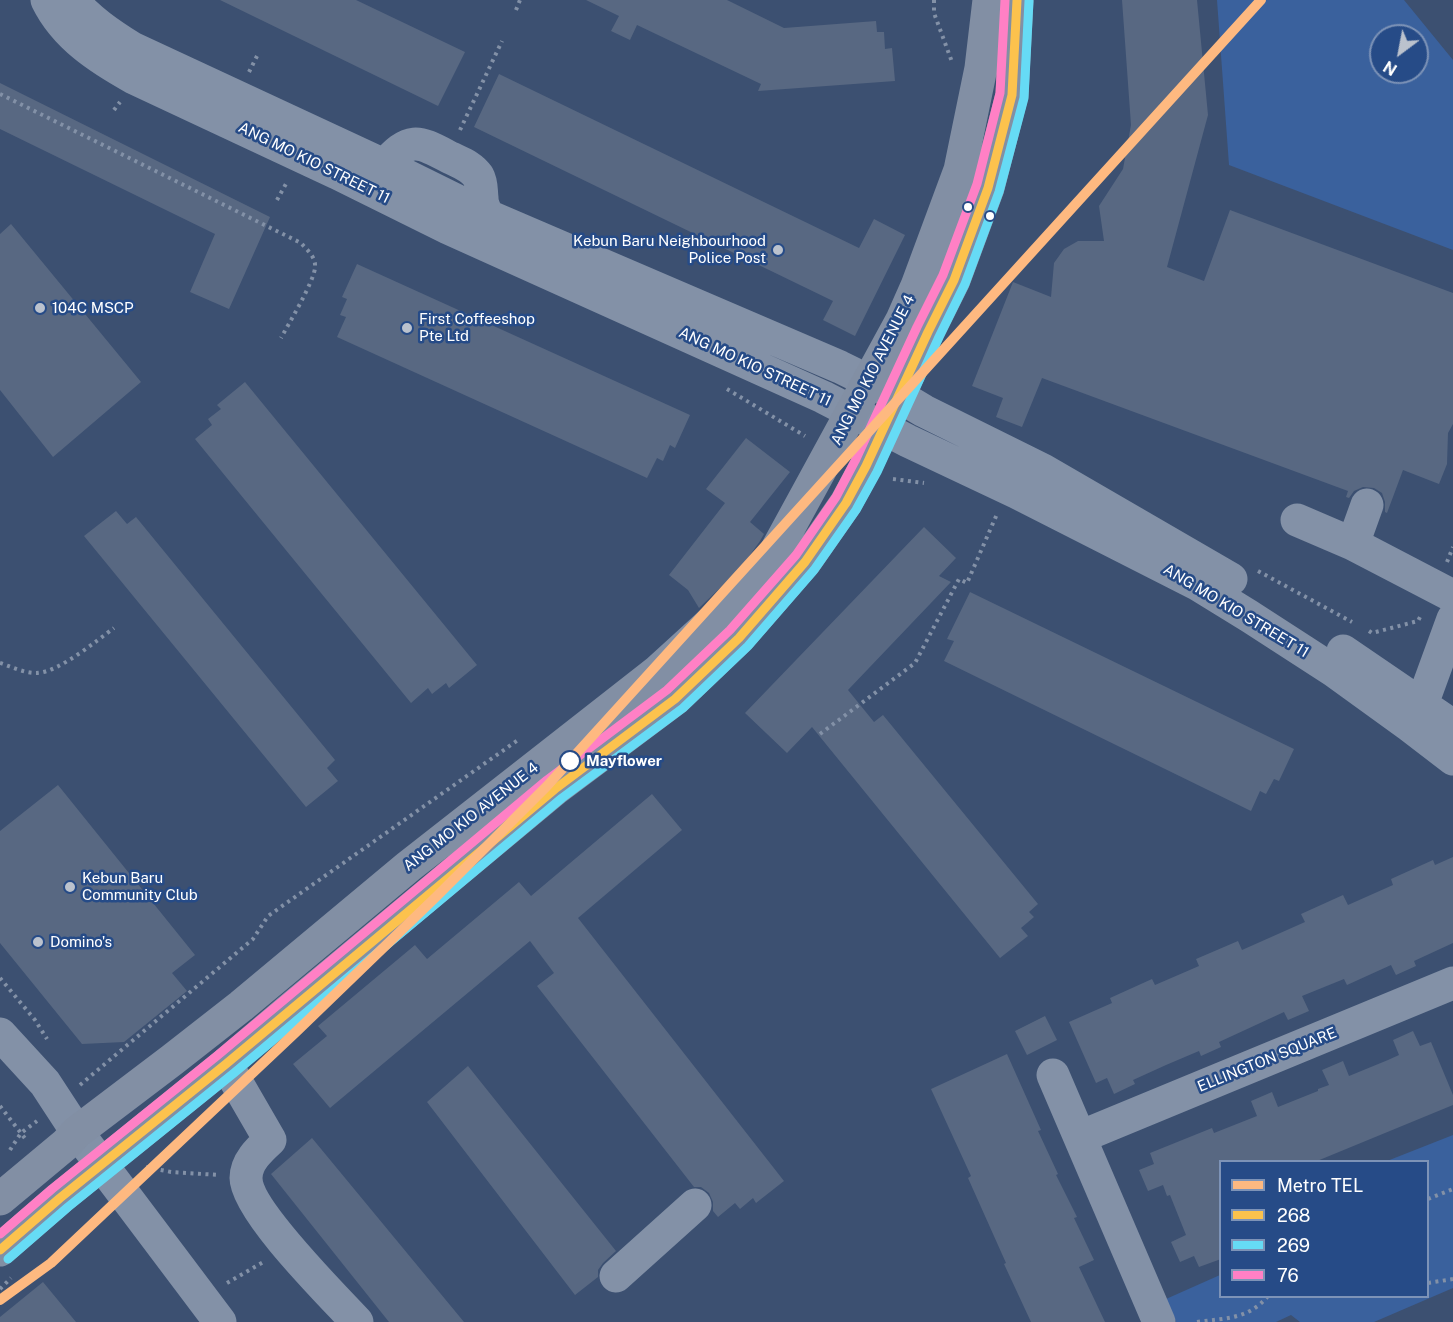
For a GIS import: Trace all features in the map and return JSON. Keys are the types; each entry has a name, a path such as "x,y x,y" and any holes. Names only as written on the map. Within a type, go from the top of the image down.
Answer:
{"main road":[{"name":"ANG MO KIO AVENUE 4","path":"0,1199 85,1126 224,1020 409,866 634,690 726,609 754,580 776,551 902,320 917,286 960,170 981,68 989,0"},
{"name":"ANG MO KIO AVENUE 4","path":"0,1250 60,1198 120,1162 226,1064 288,1011 555,789 675,699 739,638 805,562 846,503 866,466 954,280 988,188 1012,95 1017,0"}],"street":[{"name":"ANG MO KIO STREET 11","path":"47,0 52,11 76,39 108,64 134,78 448,228 823,397 1197,584 1334,671 1416,715 1453,726"},
{"name":"ANG MO KIO STREET 11","path":"72,0 101,28 132,48 488,216 840,367 1043,470 1219,571 1416,715 1453,759"},
{"path":"384,166 400,149 411,144 423,144 448,156 471,168 479,178 482,200 488,216"},
{"path":"1353,544 1367,505"},
{"path":"1297,520 1353,544 1445,592"},
{"path":"1416,715 1453,619"},
{"name":"ELLINGTON SQUARE","path":"1080,1137 1453,984"},
{"path":"0,1034 120,1162 245,1322"},
{"path":"226,1064 270,1140 250,1162 246,1178 249,1192 289,1247 357,1322"},
{"path":"1053,1075 1159,1322"},
{"path":"120,1162 118,1186 219,1322"},
{"path":"616,1276 695,1206"}],"path":[{"path":"516,10 520,0"},
{"path":"448,156 502,41"},
{"path":"0,94 301,243 312,255 315,267 310,283 281,338"},
{"path":"890,478 931,485"},
{"path":"820,734 915,663 959,579 967,583 998,511"},
{"path":"1311,600 1372,633 1418,621 1445,592 1453,547"},
{"path":"0,663 25,672 39,673 60,666 114,628"},
{"path":"77,1088 253,939 268,916 523,737"},
{"path":"0,1106 21,1133"},
{"path":"120,1162 171,1172 228,1176"},
{"path":"1429,1199 1453,1189"},
{"path":"235,1279 271,1257"},
{"path":"1429,1283 1453,1279"},
{"path":"1197,1322 1230,1318 1246,1313 1265,1298"}],"shaded area":[{"path":"1217,0 1404,0 1424,24 1369,24 1369,84 1429,84 1429,31 1453,60 1453,250 1229,165"},
{"path":"1453,1135 1453,1288 1374,1322 1300,1322 1291,1315 1276,1322 1176,1322 1166,1299 1219,1275 1219,1298 1429,1298 1429,1160 1390,1160"}],"building":[{"path":"220,0 356,0 465,52 438,106"},
{"path":"586,0 727,0 784,28 876,21 877,32 884,32 885,49 892,48 895,81 758,91 761,84 637,25 630,40 611,31 619,16"},
{"path":"1122,0 1197,0 1208,115 1167,267 1204,281 1230,210 1453,293 1453,424 1448,433 1447,464 1439,484 1403,470 1387,513 1382,493 1374,488 1363,487 1354,491 1349,498 1346,497 1348,491 1042,378 1022,427 996,417 1003,398 972,386 1013,282 1051,297 1054,263 1064,249 1078,241 1104,241 1099,206 1123,169 1131,125"},
{"path":"499,74 859,248 874,219 905,235 855,336 823,320 833,301 474,127"},
{"path":"0,83 270,217 229,309 190,292 215,234 0,129"},
{"name":"104C MSCP","path":"11,224 141,382 53,457 0,390 0,234"},
{"path":"357,264 690,415 675,448 670,445 663,461 657,458 647,478 337,337 346,317 340,315 347,299 342,297"},
{"path":"245,382 477,665 449,688 446,683 432,694 428,688 411,703 195,439 212,425 208,419 221,409 217,405"},
{"path":"746,438 790,472 750,522 764,534 760,541 740,569 699,608 688,590 669,575 725,503 706,489"},
{"path":"116,511 127,524 136,517 335,760 327,768 338,781 306,807 84,536"},
{"path":"924,527 956,558 939,576 951,582 848,690 874,722 883,715 1038,904 1029,912 1034,917 1021,928 1028,936 1000,958 812,727 787,753 745,713"},
{"path":"970,592 1294,749 1279,781 1274,779 1266,794 1260,791 1251,811 944,661 954,641 947,639"},
{"name":"Kebun Baru Community Club","path":"58,785 195,955 172,973 187,991 124,1042 82,1044 0,943 0,831"},
{"path":"652,794 682,830 578,918 784,1181 756,1203 753,1198 740,1209 735,1203 718,1217 713,1211 713,1202 709,1193 701,1187 694,1187 537,986 554,973 530,941 330,1108 293,1064 327,1036 318,1026 415,945 427,959 519,882 531,896"},
{"path":"1453,857 1453,943 1414,961 1416,966 1396,975 1391,965 1347,985 1344,979 1302,996 1309,1011 1288,1020 1284,1012 1219,1042 1221,1047 1201,1056 1199,1051 1133,1080 1135,1084 1114,1094 1107,1078 1096,1083 1069,1022 1112,1003 1110,998 1152,979 1155,985 1199,966 1196,959 1238,941 1242,950 1305,922 1301,914 1343,895 1348,905 1393,885 1391,879 1433,860 1435,865"},
{"path":"1045,1016 1057,1040 1027,1055 1015,1031"},
{"path":"1413,1031 1420,1046 1431,1042 1453,1095 1453,1105 1319,1160 1219,1160 1219,1260 1199,1267 1194,1256 1180,1262 1171,1242 1186,1235 1170,1195 1167,1196 1163,1185 1148,1191 1139,1170 1154,1164 1150,1153 1212,1128 1214,1133 1257,1116 1251,1101 1272,1092 1278,1107 1318,1091 1329,1085 1322,1070 1343,1061 1349,1076 1399,1055 1393,1040"},
{"path":"1007,1054 1041,1130 1038,1131 1058,1174 1056,1175 1077,1217 1074,1218 1094,1260 1079,1267 1105,1322 1031,1322 968,1178 971,1176 931,1089"},
{"path":"468,1066 616,1251 598,1270 598,1277 575,1295 427,1102"},
{"path":"312,1138 464,1322 389,1322 271,1174"},
{"path":"43,1282 76,1322 0,1322 0,1317"}],"metro line":[{"name":"TEL","path":"0,1300 51,1263 297,1031 547,786 1261,0"}],"transit line":[{"name":"76","path":"0,1234 547,780 667,690 730,630 796,555 836,497 855,461 943,275 977,184 1000,93 1005,0"},
{"name":"268","path":"0,1250 555,789 675,699 739,638 805,562 846,503 866,466 954,280 988,188 1012,95 1017,0"},
{"name":"269","path":"8,1259 562,798 683,708 748,646 814,570 856,510 877,472 965,284 999,192 1024,98 1029,1"}],"place":[{"name":"Kebun Baru Neighbourhood Police Post","path":"778,250"},
{"name":"104C MSCP","path":"40,308"},
{"name":"First Coffeeshop Pte Ltd","path":"407,328"},
{"name":"Mayflower","path":"570,761"},
{"name":"Kebun Baru Community Club","path":"70,887"},
{"name":"Domino's","path":"38,942"}]}
